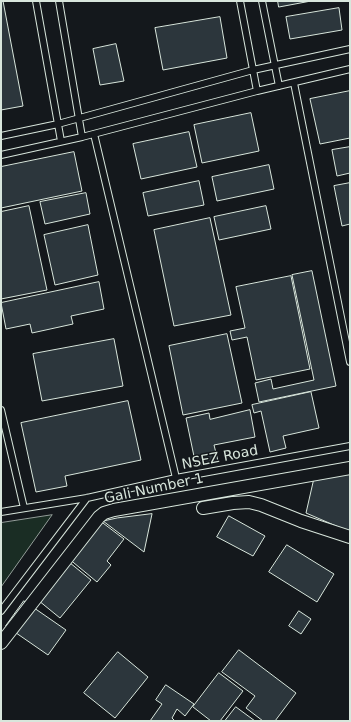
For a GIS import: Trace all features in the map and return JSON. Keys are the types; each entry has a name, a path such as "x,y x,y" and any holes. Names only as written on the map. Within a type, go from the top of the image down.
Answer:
{"street":[{"name":"Gali Number 1","path":"1,643 98,517 104,513 350,468"},
{"path":"203,508 249,502 350,537"}],"lane":[{"path":"36,1 61,141"},
{"path":"59,1 82,136"},
{"path":"240,1 257,91"},
{"path":"262,1 279,86"},
{"path":"1,136 79,119 253,70 350,49"},
{"path":"1,155 94,134 257,91 350,69"},
{"path":"294,83 350,362"},
{"path":"94,134 176,478"},
{"path":"1,410 24,508"},
{"name":"NSEZ Road","path":"1,512 87,498 176,478 350,446"},
{"path":"1,611 87,498"}],"green space":[{"path":"52,515 1,587 1,523"}],"building":[{"path":"1,1 3,1 23,106 1,110"},
{"path":"278,1 311,1 279,7"},
{"path":"339,8 342,30 290,39 286,17"},
{"path":"220,17 227,58 163,70 155,28"},
{"path":"116,44 124,81 100,85 93,49"},
{"path":"350,91 350,138 320,144 310,99"},
{"path":"251,113 259,151 202,163 194,125"},
{"path":"189,132 197,167 141,179 133,144"},
{"path":"350,147 350,173 337,176 332,150"},
{"path":"74,152 82,191 1,208 1,167"},
{"path":"269,165 274,189 217,201 212,177"},
{"path":"199,181 204,205 148,216 143,193"},
{"path":"350,183 350,224 342,226 334,186"},
{"path":"86,193 90,214 45,224 40,202"},
{"path":"29,206 47,290 1,299 1,212"},
{"path":"266,206 271,229 219,240 214,217"},
{"path":"210,218 231,315 174,326 154,230"},
{"path":"88,225 98,275 55,285 44,235"},
{"path":"312,271 336,386 259,402 255,383 271,379 273,389 314,380 292,275"},
{"path":"291,276 310,369 256,380 247,337 232,340 230,331 245,328 236,287"},
{"path":"99,282 104,309 71,316 73,324 32,333 30,324 6,329 1,303"},
{"path":"227,334 242,403 183,415 169,346"},
{"path":"114,339 123,386 42,401 33,354"},
{"path":"311,392 319,428 283,436 286,448 270,452 261,411 254,413 252,405"},
{"path":"128,401 141,460 65,476 67,486 36,492 21,423"},
{"path":"250,410 255,437 214,445 218,461 196,466 186,418 209,413 210,419"},
{"path":"350,467 350,532 306,513 314,478 340,476 339,469"},
{"path":"152,514 144,552 103,521 117,518"},
{"path":"229,516 265,536 253,556 217,537"},
{"path":"99,520 124,539 107,561 111,565 97,582 68,558"},
{"path":"287,545 334,574 317,602 269,572"},
{"path":"64,558 91,580 60,618 33,596"},
{"path":"24,601 66,630 48,655 6,626"},
{"path":"299,611 311,619 301,634 289,626"},
{"path":"239,650 296,693 275,721 263,721 246,708 255,696 222,672"},
{"path":"118,652 148,677 115,718 84,693"},
{"path":"219,673 243,691 220,721 211,721 193,707"},
{"path":"166,685 194,704 185,716 177,709 172,718 175,721 150,721 162,704 156,700"},
{"path":"236,707 255,721 225,721"}]}
